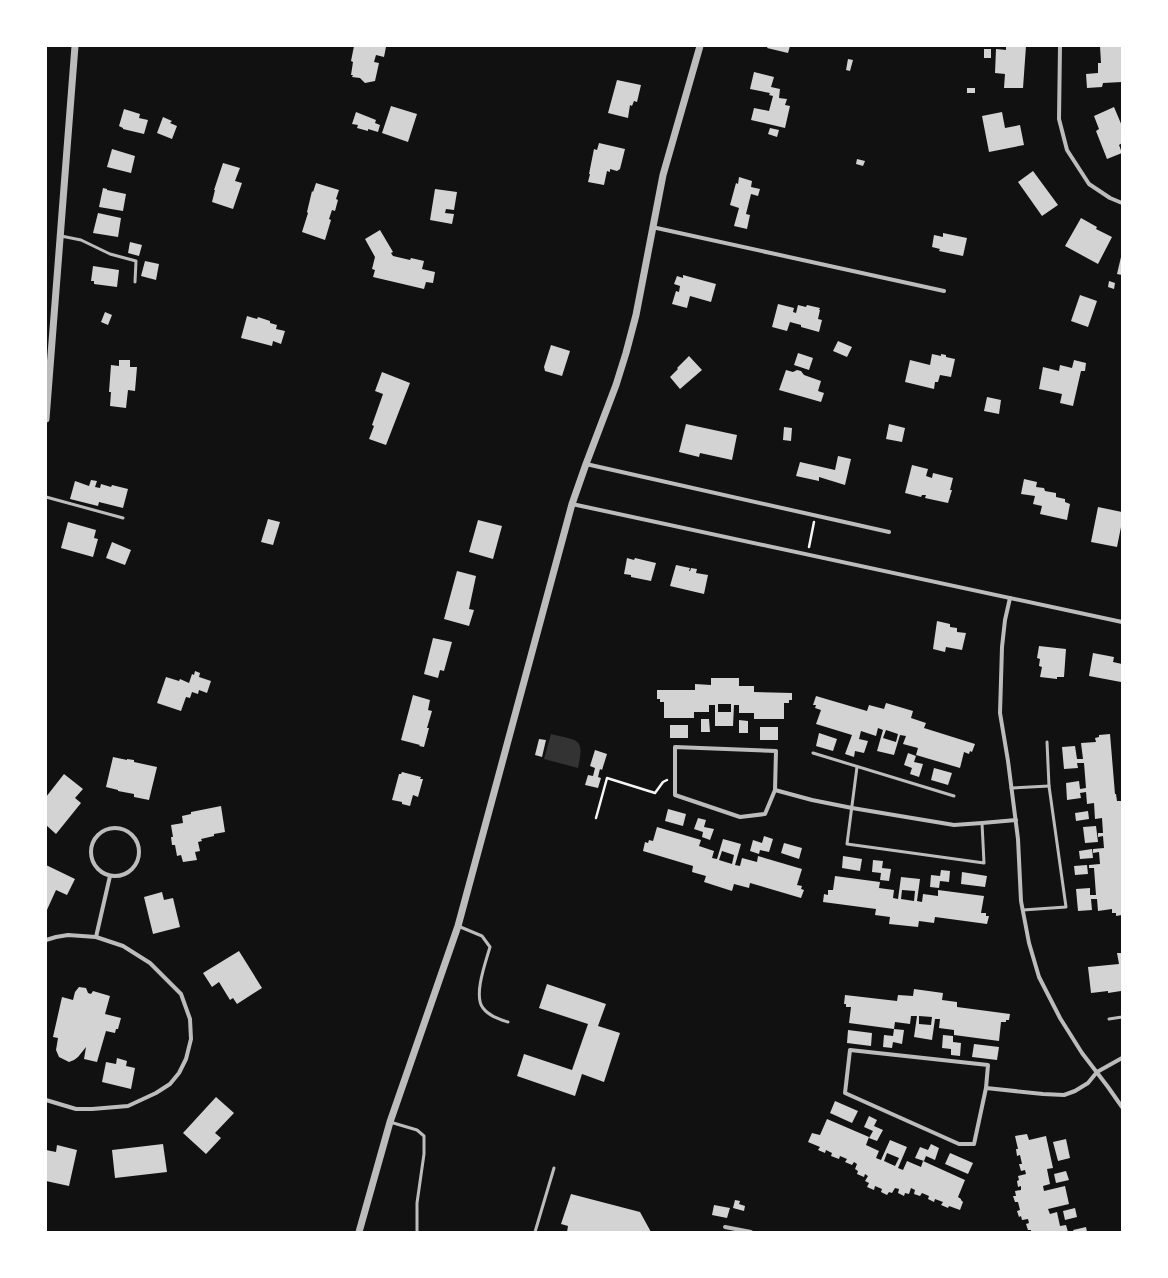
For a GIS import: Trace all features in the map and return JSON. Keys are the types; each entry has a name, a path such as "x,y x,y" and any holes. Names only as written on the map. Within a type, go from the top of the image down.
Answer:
{"street":[{"path":"46,419 50,328 61,236 75,46"},
{"path":"359,1232 390,1122 458,926 572,504 614,391 626,353 636,315 663,175 700,46"},
{"path":"1060,46 1059,119 1067,150 1089,184 1110,198 1122,203"},
{"path":"652,227 944,291"},
{"path":"586,464 889,532"},
{"path":"572,504 1122,622"},
{"path":"1010,598 1005,620 1002,647 1000,712 1016,820 1022,901 1029,943 1039,977 1060,1018 1122,1108"},
{"path":"675,747 776,751 775,790 765,814 740,817 675,795 675,778 675,747"},
{"path":"775,790 812,800 852,808 954,825 1016,820"},
{"path":"117,828 125,830 134,837 139,848 139,856 137,863 132,870 126,874 110,876 97,868 91,853 92,845 102,832 117,828"},
{"path":"96,937 110,876"},
{"path":"46,940 68,935 96,937 123,946 150,963 181,994 190,1019 191,1039 186,1060 179,1073 170,1084 156,1093 128,1106 76,1109 46,1100"},
{"path":"850,1050 988,1065 986,1088 974,1144 959,1144 845,1093 850,1050"},
{"path":"986,1088 1064,1095 1075,1091 1088,1083 1096,1072 1122,1058"},
{"path":"725,1227 750,1232"}],"lane":[{"path":"61,236 80,240 110,254 136,261 136,282"},
{"path":"46,497 123,518"},
{"path":"1023,910 1066,907 1049,786 1046,742"},
{"path":"813,753 954,796"},
{"path":"856,767 847,844 984,863 982,823"},
{"path":"1011,788 1049,786"},
{"path":"458,926 482,936 490,947 478,992 482,1008 495,1018 508,1022"},
{"path":"1109,1019 1122,1017"},
{"path":"390,1122 417,1130 424,1136 424,1154 417,1203 417,1232"},
{"path":"535,1232 554,1168"}],"path":[{"path":"807,554 815,516"},
{"path":"596,818 607,778 655,793 662,782 675,778"}],"shaded area":[{"path":"551,734 568,738 580,745 581,751 578,768 544,759"}],"building":[{"path":"354,46 386,47 384,57 376,55 374,62 379,63 375,81 365,83 360,78 352,77 353,62 351,61"},
{"path":"768,46 790,46 788,53 767,48"},
{"path":"1006,46 1026,46 1023,88 1004,88 1005,74 995,73 996,49 1006,50"},
{"path":"1100,46 1121,46 1122,82 1103,83 1102,87 1087,88 1086,74 1098,73 1098,63 1101,63"},
{"path":"984,49 991,49 991,58 984,58"},
{"path":"848,59 853,60 850,71 846,70"},
{"path":"754,72 774,77 771,87 780,89 779,98 787,99 785,105 790,106 785,128 751,120 754,108 769,111 773,96 769,95 770,93 750,89"},
{"path":"617,80 641,85 637,102 634,101 632,106 630,105 628,118 608,113"},
{"path":"967,88 975,88 975,93 967,93"},
{"path":"391,106 417,114 408,142 382,133"},
{"path":"1114,107 1122,126 1122,143 1119,145 1122,153 1107,159 1096,131 1099,129 1094,116"},
{"path":"124,109 140,114 139,118 148,120 144,134 123,129 119,126"},
{"path":"356,112 376,120 375,123 380,125 378,132 357,128 358,125 352,124"},
{"path":"1002,112 1005,128 1020,125 1024,145 989,152 982,116"},
{"path":"163,117 172,121 170,123 177,126 172,139 157,133"},
{"path":"770,128 779,130 777,137 768,134"},
{"path":"599,143 625,149 620,169 617,171 610,169 610,172 607,171 604,185 588,182 594,149 597,150"},
{"path":"112,149 135,156 131,173 107,167"},
{"path":"857,159 865,161 863,166 856,164"},
{"path":"223,163 240,168 235,181 242,183 233,209 212,202 214,190"},
{"path":"1033,171 1058,205 1042,216 1018,182"},
{"path":"739,177 752,181 751,187 760,189 758,196 751,194 746,214 750,215 747,229 734,226 739,208 730,205"},
{"path":"316,183 339,190 336,199 338,200 335,211 332,210 329,219 331,220 325,240 302,232 308,213 312,191 313,192"},
{"path":"103,188 126,194 123,211 99,207"},
{"path":"435,189 457,192 454,210 446,209 445,213 454,214 452,224 430,220"},
{"path":"98,213 121,218 118,237 93,233"},
{"path":"1081,218 1097,227 1096,229 1112,237 1098,264 1065,246"},
{"path":"380,230 393,252 391,253 393,256 410,260 411,258 424,261 422,269 435,272 433,283 426,282 424,289 373,277 375,270 372,269 375,257 365,239"},
{"path":"943,233 967,238 963,256 939,251 940,249 932,247 934,235 943,237"},
{"path":"130,242 142,245 139,256 128,253"},
{"path":"1122,257 1122,275 1117,274"},
{"path":"145,261 159,264 156,280 141,276"},
{"path":"93,266 119,270 117,287 94,284 94,281 91,281"},
{"path":"683,275 716,284 711,302 690,296 687,308 672,304 676,291 679,292 680,286 674,284 677,276 683,278"},
{"path":"1109,281 1115,283 1114,289 1108,287"},
{"path":"1080,295 1097,301 1088,327 1071,321"},
{"path":"778,304 794,308 793,312 796,313 798,305 806,307 807,305 820,308 818,319 822,320 819,332 790,322 787,331 772,327"},
{"path":"105,312 112,315 108,325 101,322"},
{"path":"247,316 257,319 258,317 270,321 270,323 277,325 276,329 285,331 281,344 273,341 272,346 241,338"},
{"path":"838,341 852,347 847,357 833,351"},
{"path":"551,345 570,351 562,376 545,371 544,367"},
{"path":"798,353 813,358 809,370 794,365"},
{"path":"932,354 941,356 941,354 946,355 946,357 955,359 951,377 940,375 938,382 935,382 934,389 905,382 910,360 930,365"},
{"path":"689,356 702,370 680,389 670,377"},
{"path":"119,360 130,360 130,367 137,367 135,391 128,390 126,408 110,406 111,392 109,392 111,365 119,366"},
{"path":"1074,360 1086,363 1085,371 1081,371 1073,406 1060,403 1062,394 1039,389 1043,367 1059,371 1060,365 1072,368"},
{"path":"786,370 793,372 797,370 801,371 804,375 821,381 818,391 824,393 821,402 779,390"},
{"path":"382,372 410,383 386,445 369,439 374,426 372,425 383,394 375,391"},
{"path":"987,397 1001,400 999,414 984,411"},
{"path":"686,424 737,435 732,460 700,453 699,457 679,452"},
{"path":"889,424 905,428 902,442 886,439"},
{"path":"784,427 792,428 791,441 783,440"},
{"path":"838,456 851,459 845,485 819,477 819,481 796,476 800,462 835,470"},
{"path":"912,465 928,469 926,476 932,478 933,473 953,478 950,490 952,490 948,503 925,498 926,495 922,495 921,497 905,493"},
{"path":"1024,479 1037,482 1036,487 1044,488 1045,491 1056,493 1056,497 1065,499 1065,502 1070,504 1067,520 1040,514 1042,506 1033,504 1035,496 1021,494"},
{"path":"91,480 97,481 95,487 100,488 101,484 128,489 123,508 99,502 98,506 70,499 75,481 89,486"},
{"path":"1098,507 1122,512 1122,522 1117,547 1091,542"},
{"path":"268,519 280,522 273,545 261,542"},
{"path":"478,520 502,526 493,559 469,552"},
{"path":"68,522 96,530 94,538 98,539 93,557 61,548"},
{"path":"112,542 131,550 125,565 106,558"},
{"path":"627,558 634,560 635,558 656,563 651,581 624,574"},
{"path":"676,565 690,568 689,571 691,568 697,569 696,573 708,575 704,594 670,586"},
{"path":"457,571 476,576 469,609 474,610 469,626 444,619"},
{"path":"937,621 950,624 950,627 957,628 957,632 966,633 962,650 946,647 945,652 933,649"},
{"path":"433,638 452,642 444,671 440,670 438,678 424,674"},
{"path":"1039,646 1066,649 1064,677 1057,677 1057,679 1040,677 1042,667 1039,666 1040,659 1037,658"},
{"path":"1093,653 1114,657 1113,662 1122,664 1121,682 1089,676"},
{"path":"195,671 200,673 199,677 211,681 207,693 199,690 198,694 192,692 190,698 186,697 181,711 157,703 166,677 179,681 180,679 189,683 192,674 194,675"},
{"path":"711,678 739,678 739,686 754,686 754,692 792,693 792,700 789,700 789,703 784,703 784,719 754,719 754,713 739,713 739,705 734,705 733,726 715,726 715,705 709,705 709,712 694,712 694,718 664,718 664,702 660,702 660,699 657,699 657,690 695,690 695,684 711,685","holes":["718,704 731,704 731,712 718,712"]},
{"path":"413,695 430,700 428,710 432,711 424,747 401,740"},
{"path":"816,696 867,711 869,705 884,709 886,703 913,711 911,718 926,723 924,728 975,744 972,752 970,751 969,754 964,752 960,768 916,755 918,748 903,744 906,736 900,735 894,755 877,751 883,730 878,728 876,736 861,731 859,739 868,741 864,753 855,751 854,757 845,754 852,735 816,724 821,710 815,708 816,705 813,705","holes":["886,730 898,734 896,742 883,738"]},
{"path":"701,719 709,719 710,732 701,732"},
{"path":"739,720 748,721 748,733 739,733"},
{"path":"670,725 688,725 688,738 670,738"},
{"path":"760,727 778,727 778,740 760,740"},
{"path":"819,733 837,739 833,751 816,746"},
{"path":"1110,734 1115,794 1117,801 1122,801 1122,915 1116,916 1116,913 1112,913 1112,909 1098,911 1097,899 1091,899 1092,910 1078,911 1076,889 1090,888 1090,895 1096,895 1094,868 1089,868 1089,865 1100,864 1099,852 1093,853 1093,849 1104,848 1103,836 1098,837 1098,833 1103,833 1102,818 1095,819 1094,803 1087,804 1086,792 1080,793 1081,798 1067,800 1066,783 1079,781 1080,789 1086,788 1084,763 1077,763 1078,768 1064,769 1062,747 1075,746 1077,759 1083,759 1081,743 1096,742 1095,738 1099,737 1099,735"},
{"path":"539,739 546,740 542,757 535,755"},
{"path":"595,750 607,754 602,770 600,769 598,777 601,778 598,788 585,785 588,775 593,776 595,768 590,766"},
{"path":"908,753 916,756 914,762 923,764 919,777 910,774 912,768 904,765"},
{"path":"113,757 134,760 134,762 157,767 149,800 134,797 134,794 106,787"},
{"path":"934,768 952,773 948,785 931,780"},
{"path":"402,772 421,777 420,779 423,779 418,797 413,795 410,806 402,804 402,802 392,800 399,774"},
{"path":"64,774 83,789 75,798 81,803 56,834 46,825 46,797"},
{"path":"221,806 225,832 201,839 202,841 198,842 200,851 195,852 197,860 183,862 181,855 177,856 175,845 172,845 171,837 173,837 171,825 183,823 182,816 191,814 191,812"},
{"path":"668,809 686,814 683,826 665,821"},
{"path":"1088,811 1089,819 1076,821 1075,813"},
{"path":"698,818 706,820 704,827 714,829 710,840 702,837 703,832 694,829"},
{"path":"1096,826 1098,842 1085,843 1083,827"},
{"path":"657,827 701,840 699,846 714,851 712,858 717,859 723,839 741,844 735,865 740,866 742,858 757,862 758,856 802,869 797,885 802,886 801,889 804,890 801,898 750,883 749,888 734,884 732,891 704,882 706,876 692,872 693,866 643,851 645,842 648,843 649,840 653,841","holes":["722,851 734,855 732,864 719,860"]},
{"path":"764,836 773,839 769,852 760,850 759,854 750,851 753,840 762,843"},
{"path":"784,843 802,848 799,859 781,853"},
{"path":"1092,849 1093,858 1080,859 1079,851"},
{"path":"843,856 862,859 860,871 842,868"},
{"path":"873,860 883,861 882,868 891,869 889,881 880,880 881,873 872,872"},
{"path":"46,865 75,879 67,895 56,890 46,912"},
{"path":"1087,865 1088,874 1075,875 1074,866"},
{"path":"941,870 950,871 949,882 940,881 939,888 930,887 931,875 940,876"},
{"path":"962,872 987,876 985,887 961,884"},
{"path":"835,876 880,882 879,888 894,890 893,898 898,899 901,877 920,879 917,901 922,902 923,894 938,896 938,890 984,896 981,913 986,913 986,916 989,916 987,924 935,917 934,923 919,921 918,927 889,924 890,917 875,915 876,909 823,902 824,894 828,895 828,890 833,890","holes":["902,890 915,891 914,901 901,899"]},
{"path":"162,892 164,900 173,898 180,927 153,934 144,897"},
{"path":"239,951 262,988 237,1004 233,998 230,1000 219,982 212,987 203,973"},
{"path":"1117,953 1122,953 1121,991 1091,993 1088,967 1119,964"},
{"path":"547,984 606,1004 598,1026 620,1033 604,1082 582,1074 575,1096 517,1076 524,1054 572,1070 588,1024 539,1008"},
{"path":"79,987 86,988 88,993 91,994 93,991 110,996 105,1014 121,1018 118,1029 116,1029 115,1033 106,1031 97,1062 84,1059 86,1047 78,1057 69,1062 59,1057 56,1050 58,1038 53,1037 62,997 73,1000 75,992"},
{"path":"914,989 943,993 942,1000 957,1002 957,1007 1010,1014 1009,1020 1006,1020 1006,1022 1001,1022 999,1041 954,1035 954,1030 939,1028 940,1019 935,1019 932,1040 914,1037 917,1016 911,1016 910,1024 895,1022 894,1029 849,1023 851,1007 846,1007 846,1004 844,1004 845,995 897,1001 898,995 913,996","holes":["919,1016 932,1017 931,1025 919,1024"]},
{"path":"894,1029 904,1030 902,1044 893,1042 892,1048 883,1047 884,1035 893,1036"},
{"path":"848,1030 872,1033 871,1046 847,1043"},
{"path":"943,1035 953,1036 953,1042 961,1043 960,1056 951,1055 951,1049 942,1048"},
{"path":"974,1044 999,1047 997,1060 972,1057"},
{"path":"117,1058 127,1061 126,1066 135,1068 131,1089 102,1082 106,1062 116,1064"},
{"path":"216,1097 234,1113 215,1133 221,1138 206,1154 183,1133"},
{"path":"835,1101 858,1111 852,1123 830,1113"},
{"path":"869,1116 877,1120 874,1126 883,1130 877,1141 869,1138 873,1131 864,1127"},
{"path":"827,1119 869,1137 866,1145 879,1151 876,1158 881,1160 890,1140 907,1147 898,1168 903,1170 907,1161 921,1167 923,1161 965,1180 958,1197 963,1202 960,1210 941,1205 943,1202 935,1199 934,1202 928,1199 929,1196 922,1193 920,1196 914,1194 915,1190 911,1188 909,1194 905,1193 904,1196 898,1193 899,1189 895,1188 892,1193 889,1192 887,1195 881,1192 882,1189 875,1186 874,1190 867,1187 869,1183 865,1181 868,1176 865,1174 864,1177 857,1174 858,1171 855,1169 857,1164 854,1162 852,1165 845,1162 847,1159 840,1156 839,1159 831,1156 832,1153 826,1150 825,1153 818,1150 820,1147 808,1142 812,1133 820,1135","holes":["887,1153 899,1158 895,1166 884,1161"]},
{"path":"1027,1134 1029,1140 1046,1136 1053,1168 1047,1169 1050,1184 1043,1186 1044,1191 1065,1186 1069,1204 1048,1209 1050,1214 1057,1212 1060,1226 1066,1225 1068,1232 1031,1232 1031,1230 1028,1230 1026,1224 1029,1223 1028,1219 1022,1220 1021,1216 1019,1217 1017,1211 1020,1210 1018,1202 1015,1202 1013,1196 1016,1196 1015,1191 1021,1190 1021,1186 1018,1187 1018,1176 1026,1174 1025,1170 1021,1171 1019,1164 1022,1164 1020,1155 1017,1156 1016,1149 1018,1149 1015,1136"},
{"path":"1066,1139 1070,1158 1058,1161 1053,1142"},
{"path":"163,1144 167,1172 115,1178 112,1150"},
{"path":"931,1144 939,1148 935,1160 926,1156 924,1161 915,1158 920,1147 928,1150"},
{"path":"57,1145 77,1150 69,1186 46,1181 46,1150 56,1152"},
{"path":"950,1153 973,1163 968,1174 945,1164"},
{"path":"1066,1171 1069,1180 1056,1183 1054,1174"},
{"path":"571,1194 640,1212 651,1232 567,1232 568,1226 561,1224"},
{"path":"735,1200 740,1201 739,1204 745,1206 744,1211 733,1208"},
{"path":"714,1205 730,1208 727,1218 712,1215"},
{"path":"1075,1208 1077,1217 1065,1220 1063,1211"},
{"path":"1086,1227 1087,1232 1074,1232 1073,1230"}]}
